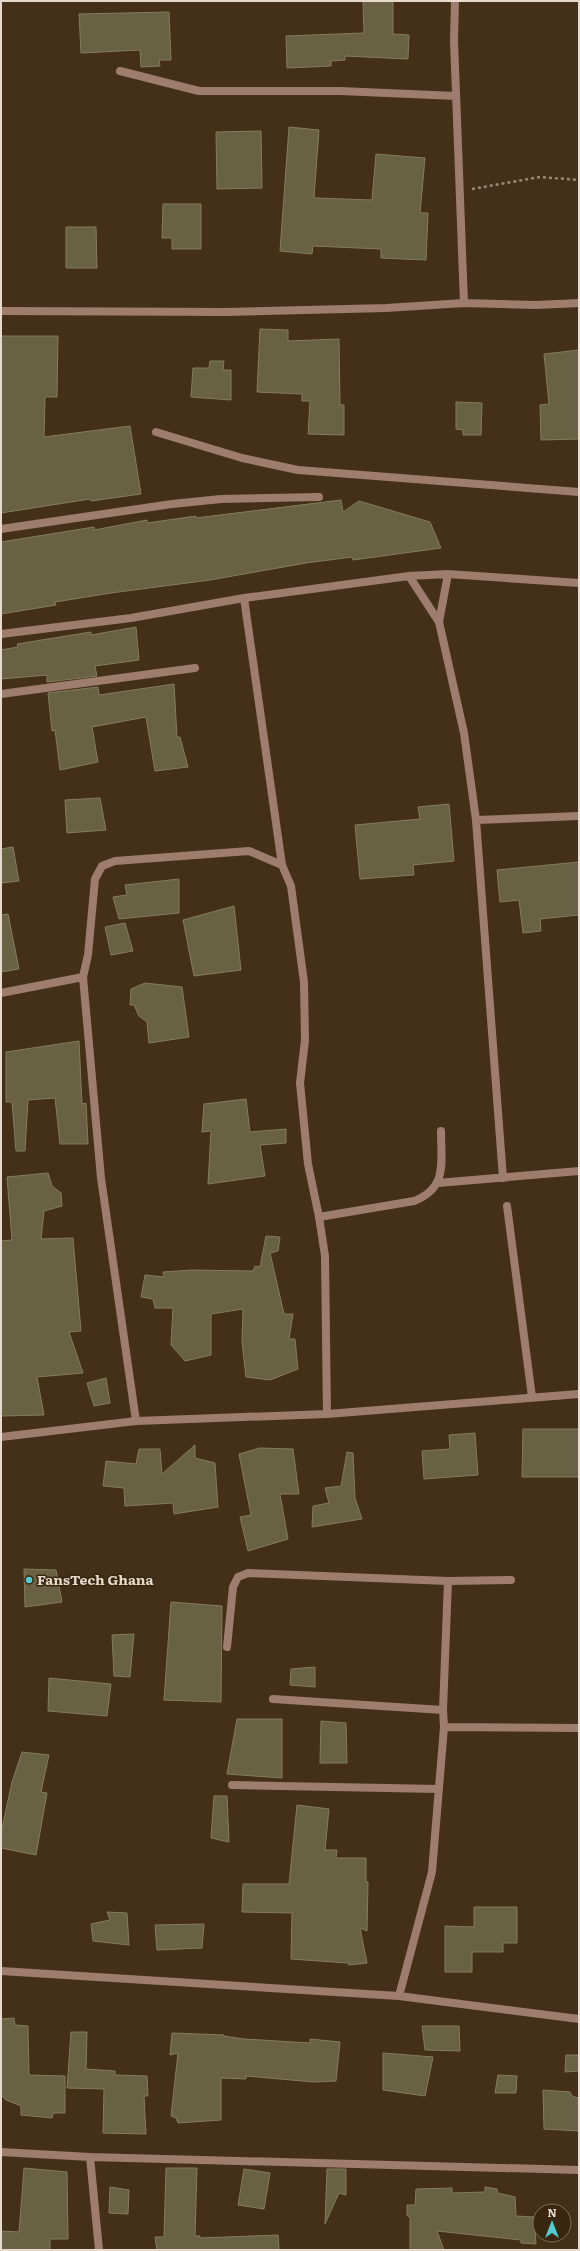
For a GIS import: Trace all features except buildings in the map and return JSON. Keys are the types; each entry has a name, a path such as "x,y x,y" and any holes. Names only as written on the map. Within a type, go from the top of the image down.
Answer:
{"street":[{"path":"455,1 456,96 464,303"},
{"path":"120,71 199,92 340,91 456,96"},
{"path":"1,311 225,312 386,308 464,303 536,305 579,303"},
{"path":"156,432 242,458 298,470 579,492"},
{"path":"1,529 172,504 221,499 319,497"},
{"path":"438,622 448,574"},
{"path":"1,634 131,618 244,598 409,576 448,574 579,583"},
{"path":"409,576 438,622 464,733 476,820 503,1178"},
{"path":"244,598 282,865 291,886 304,982 305,1040 300,1083 308,1164 325,1256 327,1414"},
{"path":"1,694 195,668"},
{"path":"476,820 579,816"},
{"path":"136,1421 101,1178 83,977 88,955 95,879 102,866 115,861 249,851 282,865"},
{"path":"1,993 83,977"},
{"path":"319,1217 414,1201 428,1196 438,1183 441,1131"},
{"path":"438,1183 579,1172"},
{"path":"507,1206 532,1398"},
{"path":"1,1437 136,1421 327,1414 579,1394"},
{"path":"227,1647 233,1587 238,1577 248,1573 448,1581 510,1580"},
{"path":"399,1996 432,1872 444,1727 443,1710 448,1581"},
{"path":"273,1699 443,1710"},
{"path":"444,1727 579,1728"},
{"path":"232,1785 439,1789"},
{"path":"1,1970 399,1996 579,2018"},
{"path":"1,2152 90,2157 579,2170"},
{"path":"90,2157 99,2250"}],"path":[{"path":"460,192 540,177 579,180"}],"place":[{"name":"FansTech Ghana","path":"29,1580"}]}
